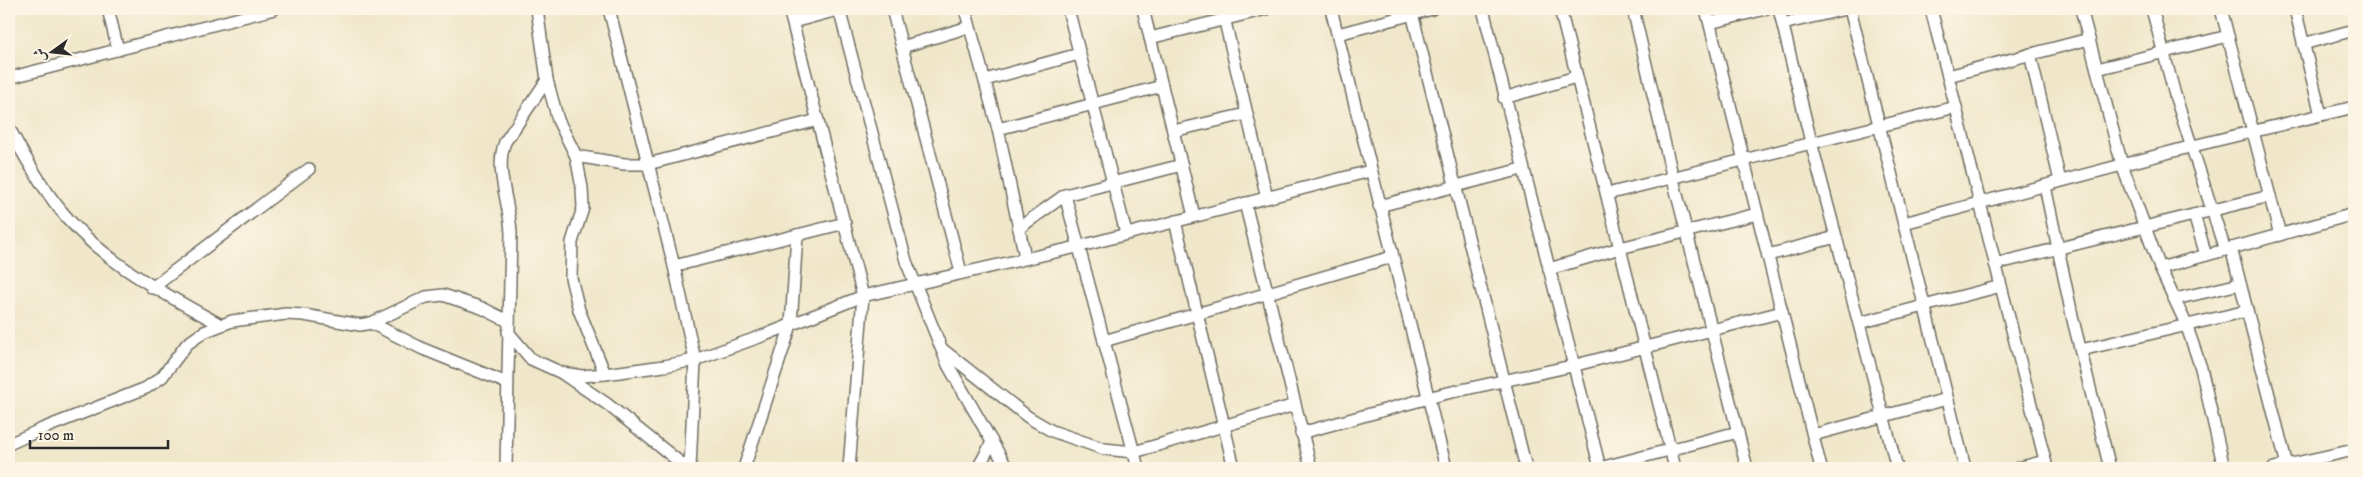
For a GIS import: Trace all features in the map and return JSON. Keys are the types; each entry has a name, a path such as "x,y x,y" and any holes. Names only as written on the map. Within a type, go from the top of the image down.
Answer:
{"street":[{"path":"108,9 118,50"},
{"path":"225,9 228,21"},
{"path":"9,78 274,9"},
{"path":"537,9 547,80 558,120 576,156 583,200 581,216 572,242 571,278 579,310 605,374"},
{"path":"789,9 863,296 849,468"},
{"path":"793,22 840,9 906,261 948,365 1007,468"},
{"path":"892,9 961,272"},
{"path":"965,9 998,129 1025,257"},
{"path":"1068,9 1126,233"},
{"path":"1143,9 1194,216"},
{"path":"1150,38 1223,14 1266,9"},
{"path":"1331,9 1370,171 1446,468"},
{"path":"1338,34 1412,11 1432,9"},
{"path":"1483,9 1572,366 1600,468 1670,448 1738,432"},
{"path":"1560,9 1675,468"},
{"path":"1633,9 1686,232 1747,468"},
{"path":"1706,9 1821,468"},
{"path":"1710,23 1765,9"},
{"path":"1779,9 1811,142 1897,468"},
{"path":"1783,24 1845,9"},
{"path":"1850,9 1965,468"},
{"path":"1931,9 2046,465 2018,468"},
{"path":"2081,9 2122,165 2160,268 2186,324 2201,368 2224,468"},
{"path":"2152,9 2181,114 2240,284 2287,465"},
{"path":"2221,9 2280,235"},
{"path":"2294,9 2321,116"},
{"path":"612,10 695,360 689,468"},
{"path":"1412,11 1526,468"},
{"path":"1223,14 1267,198"},
{"path":"902,47 969,27"},
{"path":"2303,44 2354,30"},
{"path":"2097,69 2228,36"},
{"path":"1948,76 2089,39"},
{"path":"984,80 1080,54"},
{"path":"2030,54 2060,182"},
{"path":"1504,98 1576,77"},
{"path":"506,468 511,226 501,171 501,153 505,142 547,80"},
{"path":"998,129 1162,86"},
{"path":"1607,194 1956,107"},
{"path":"1904,223 2193,146 2354,107"},
{"path":"1174,131 1246,114"},
{"path":"576,156 624,164 648,164 818,120"},
{"path":"9,128 56,204 84,235 116,262 152,288 221,325"},
{"path":"1019,228 1065,195 1182,165"},
{"path":"152,288 309,169"},
{"path":"1379,206 1522,169"},
{"path":"562,373 582,376 605,374 695,360 863,296 1025,257 1077,247 1370,171"},
{"path":"2045,186 2059,247 2065,285 2110,468"},
{"path":"1065,195 1077,247 1138,468"},
{"path":"1995,264 2270,196"},
{"path":"1245,203 1311,468"},
{"path":"1549,269 1620,248 1757,214"},
{"path":"2160,268 2354,214"},
{"path":"2194,215 2206,255"},
{"path":"1175,221 1234,468"},
{"path":"674,266 845,223"},
{"path":"744,468 791,325 797,235"},
{"path":"1768,255 1836,237"},
{"path":"1104,340 1197,315 1392,257"},
{"path":"2175,299 2240,284"},
{"path":"1859,323 2001,286"},
{"path":"9,444 63,420 146,388 162,376 187,344 204,332 221,325 266,315 286,314 304,315 349,324 371,323 417,301 443,295 482,308 508,326 530,359 562,373 607,404 689,468"},
{"path":"2081,350 2247,311"},
{"path":"1301,433 1428,398 1572,366 1643,346 1782,312"},
{"path":"371,323 423,350 507,383"},
{"path":"941,348 1028,417 1052,432 1104,449 1134,452 1295,405"},
{"path":"1813,435 1947,399"},
{"path":"978,468 992,442"},
{"path":"2274,468 2354,450"}]}
